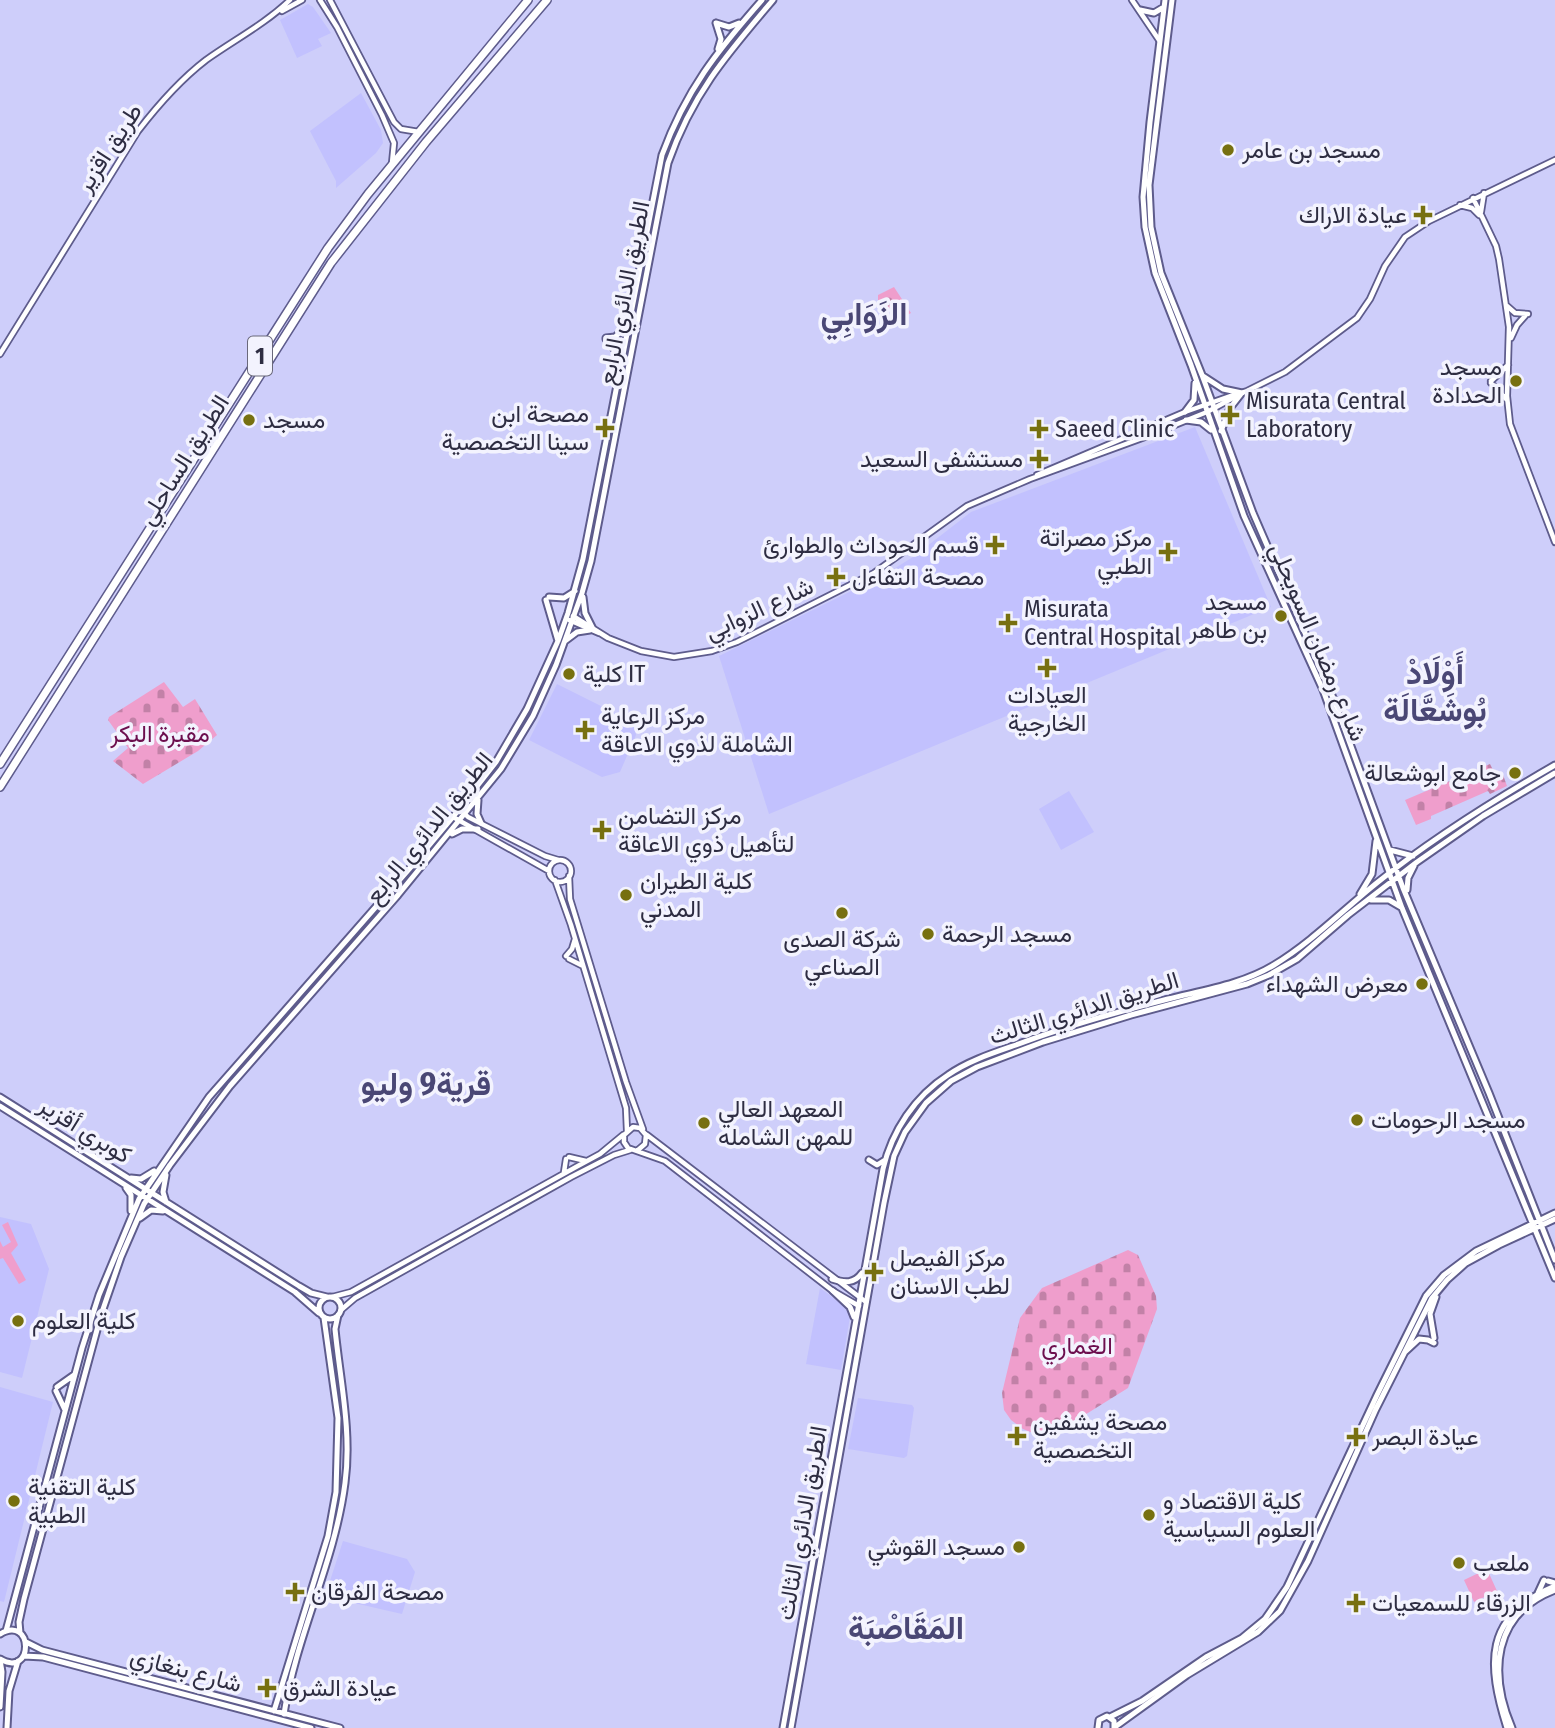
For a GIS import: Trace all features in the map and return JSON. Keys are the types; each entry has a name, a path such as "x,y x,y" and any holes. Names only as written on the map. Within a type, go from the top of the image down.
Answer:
{"highway":[{"name":"الطريق الساحلي","path":"0,764 307,279 351,215 528,0"},
{"name":"الطريق الساحلي","path":"0,787 331,263 426,142 547,0"},
{"path":"108,593 108,602 115,604 117,601"}],"main road":[{"name":"الطريق الدائري الرابع","path":"462,812 478,798 501,769 533,716 565,641 662,155 682,106 717,53 762,0"},
{"name":"الطريق الدائري الرابع","path":"3,1632 74,1375 99,1295 144,1189 209,1097 457,819 514,732 582,593 597,535 668,163 683,124 704,86 718,65 773,0"},
{"name":"شارع رمضان السويحلي","path":"1172,0 1150,172 1149,211 1161,272 1198,376"},
{"path":"1140,10 1154,13 1165,3"},
{"name":"شارع رمضان السويحلي","path":"1165,3 1144,171 1143,212 1155,272 1256,522 1334,701 1399,876 1555,1260"},
{"path":"717,53 721,39 716,23 729,27 745,19"},
{"path":"621,363 616,351 606,339 620,334 628,324"},
{"path":"1185,412 1194,400 1198,376 1219,387 1242,393 1227,413 1221,431"},
{"name":"شارع رمضان السويحلي","path":"1210,405 1207,412 1213,432 1244,516 1323,690 1402,908 1555,1278"},
{"path":"1186,420 1200,422 1213,432"},
{"path":"558,641 548,598 564,598 575,591"},
{"path":"565,641 576,632 591,629 582,593"},
{"name":"الطريق الدائري الثالث","path":"791,1728 894,1156 910,1123 926,1102 951,1081 976,1068 1043,1042 1259,980 1297,959 1469,816 1555,765"},
{"name":"الطريق الدائري الثالث","path":"783,1728 885,1160 903,1121 923,1095 947,1075 991,1054 1052,1031 1255,974 1293,953 1396,868 1555,773"},
{"path":"478,798 477,814 481,823"},
{"name":"الطريق الدائري الرابع","path":"20,1633 21,1608 78,1392 101,1315 134,1226 147,1199 230,1086 447,838 457,819"},
{"path":"447,838 462,829 478,829"},
{"path":"1358,898 1372,874 1376,838"},
{"path":"1390,850 1415,859 1408,878 1407,896"},
{"path":"1368,900 1384,898 1402,908"},
{"name":"كوبري أقزير","path":"0,1097 306,1291 330,1297"},
{"path":"0,1106 302,1296 321,1315 333,1319 339,1313"},
{"path":"869,1160 877,1165 885,1160"},
{"path":"122,1174 136,1180 141,1179 161,1164"},
{"path":"166,1202 163,1187 170,1165"},
{"path":"118,1181 131,1195 130,1217"},
{"path":"1531,1200 1541,1212 1554,1217"},
{"path":"134,1226 146,1213 154,1210 174,1215"},
{"path":"1098,1728 1100,1718 1110,1717 1152,1695 1206,1657 1242,1638 1265,1619 1281,1599 1312,1543 1403,1354 1413,1326 1427,1306 1440,1288 1466,1264 1554,1217"},
{"path":"1110,1717 1115,1727 1187,1675 1258,1632 1280,1611 1295,1585 1426,1296 1444,1275 1476,1251 1521,1230 1534,1227"},
{"path":"832,1279 853,1282 866,1267"},
{"path":"1403,1354 1419,1339 1434,1340 1430,1314 1440,1288"},
{"path":"833,1291 850,1307 855,1323"},
{"path":"274,1711 328,1536 336,1492 338,1458 335,1399 320,1303 330,1297 339,1302 335,1329 346,1430 345,1484 339,1519 284,1714"},
{"path":"65,1411 57,1389 74,1375"},
{"path":"338,1458 347,1457"},
{"path":"818,1525 827,1526"},
{"path":"1537,1594 1546,1580 1555,1586"},
{"path":"1507,1728 1495,1686 1494,1653 1503,1629 1513,1613 1537,1594 1555,1586"},
{"path":"1512,1728 1499,1681 1501,1646 1507,1631 1521,1612 1555,1586"},
{"path":"3,1632 20,1633 26,1642 9,1691 7,1728"},
{"name":"شارع بنغازي","path":"26,1642 42,1650 340,1728"},
{"name":"شارع بنغازي","path":"23,1656 43,1657 312,1728"},
{"path":"0,1659 10,1663 18,1661"},
{"path":"0,1659 0,1707"},
{"path":"280,1696 288,1698"}],"street":[{"name":"طريق اقزير","path":"0,354 138,131 152,113 184,78 275,14 290,0"},
{"path":"275,14 302,0"},
{"path":"320,0 337,27 382,115 394,143 392,163"},
{"path":"330,0 401,129 420,133"},
{"path":"1132,0 1160,41"},
{"path":"382,115 389,111"},
{"path":"1030,479 1185,412 1242,393 1285,372 1345,329 1365,307 1385,266 1402,240 1429,220 1555,160"},
{"path":"1483,218 1481,204 1485,192"},
{"path":"1473,198 1496,246 1510,342 1508,415 1515,440 1555,542"},
{"path":"1459,205 1472,208 1483,218"},
{"path":"1505,304 1515,313 1526,315 1517,325 1510,342"},
{"path":"1507,400 1491,382 1509,364"},
{"path":"1030,479 1207,412"},
{"path":"1143,430 1145,437"},
{"name":"شارع الزوابي","path":"570,617 631,648 652,654 685,656 712,651 737,642 874,573 967,506 1030,479"},
{"path":"462,812 535,851 568,864 570,899 626,1082 645,1133 645,1144 638,1150"},
{"path":"457,819 549,871 555,880 584,966 626,1108 626,1145 631,1150"},
{"path":"549,871 552,864 558,860"},
{"path":"555,880 561,881 569,876"},
{"path":"575,938 567,958 584,966"},
{"path":"330,1297 351,1292 587,1161 637,1127 866,1305"},
{"path":"339,1313 355,1298 571,1177 614,1155 631,1150 638,1150 665,1161 833,1291 858,1305 866,1305"},
{"path":"563,1174 568,1158 587,1161"},
{"path":"477,1222 480,1229"}],"shaded area":[{"path":"308,4 331,33 318,39 322,46 297,58 280,20"},
{"path":"361,93 381,130 383,143 376,153 336,188 336,181 310,131"},
{"name":"Misurata Central Hospital","path":"1195,427 1271,607 769,814 719,656 884,575 913,557 971,512"},
{"name":"مركز الرعاية الشاملة لذوي الاعاقة","path":"557,684 634,725 636,735 620,772 602,777 529,740"},
{"path":"1069,791 1094,832 1061,850 1039,809"},
{"name":"كلية العلوم","path":"0,1217 31,1224 49,1269 22,1378 0,1372"},
{"path":"820,1288 846,1307 850,1317 841,1370 806,1364"},
{"name":"كلية التقنية الطبية","path":"0,1387 53,1402 4,1602 0,1601"},
{"path":"858,1398 912,1405 914,1408 907,1456 904,1458 848,1449"},
{"path":"343,1541 407,1559 415,1572 402,1614 328,1597 327,1590"}],"green space":[{"path":"894,287 911,313 907,315 892,311 878,300 878,295"},
{"name":"مقبرة البكر","path":"164,682 183,707 195,699 217,735 198,751 143,784 113,761 128,748 108,720"},
{"path":"1490,764 1494,772 1502,772 1507,786 1490,794 1488,791 1416,825 1405,800"},
{"path":"8,1222 18,1245 11,1253 26,1280 19,1284 3,1258 0,1259 0,1241 3,1247 11,1242 2,1225"},
{"name":"الغماري","path":"1128,1250 1138,1255 1156,1296 1157,1309 1128,1388 1051,1436 1045,1438 1023,1429 1011,1420 1004,1410 1002,1393 1020,1318 1042,1288"},
{"path":"1487,1569 1497,1591 1474,1602 1464,1580"}],"place":[{"name":"مسجد بن عامر","path":"1228,150"},
{"name":"عيادة الاراك","path":"1423,215"},
{"name":"مسجد الحدادة","path":"1516,381"},
{"name":"Misurata Central Laboratory","path":"1230,415"},
{"name":"مسجد","path":"249,420"},
{"name":"مصحة ابن سينا التخصصية","path":"605,428"},
{"name":"Saeed Clinic","path":"1039,429"},
{"name":"مستشفى السعيد","path":"1039,459"},
{"name":"قسم الحوداث والطوارئ","path":"995,545"},
{"name":"مركز مصراتة الطبي","path":"1168,552"},
{"name":"مصحة التفاءل","path":"836,577"},
{"name":"مسجد بن طاهر","path":"1281,616"},
{"name":"Misurata Central Hospital","path":"1008,623"},
{"name":"العيادات الخارجية","path":"1047,668"},
{"name":"كلية IT","path":"569,674"},
{"name":"مركز الرعاية الشاملة لذوي الاعاقة","path":"585,730"},
{"name":"جامع ابوشعالة","path":"1515,773"},
{"name":"مركز التضامن لتأهيل ذوي الاعاقة","path":"602,830"},
{"name":"كلية الطيران المدني","path":"626,895"},
{"name":"شركة الصدى الصناعي","path":"842,913"},
{"name":"مسجد الرحمة","path":"928,934"},
{"name":"معرض الشهداء","path":"1422,984"},
{"name":"مسجد الرحومات","path":"1357,1120"},
{"name":"المعهد العالي للمهن الشامله","path":"704,1123"},
{"name":"مركز الفيصل لطب الاسنان","path":"874,1272"},
{"name":"كلية العلوم","path":"18,1321"},
{"name":"مصحة يشفين التخصصية","path":"1017,1436"},
{"name":"عيادة البصر","path":"1356,1437"},
{"name":"كلية التقنية الطبية","path":"14,1501"},
{"name":"كلية الاقتصاد و العلوم السياسية","path":"1149,1515"},
{"name":"مسجد القوشي","path":"1019,1547"},
{"name":"ملعب","path":"1459,1563"},
{"name":"مصحة الفرقان","path":"295,1592"},
{"name":"الزرقاء للسمعيات","path":"1356,1603"},
{"name":"عيادة الشرق","path":"267,1688"}],"district":[{"name":"الزَوَابِي","path":"864,314"},
{"name":"أَوْلَادْ بُوشَعَّالَة","path":"1435,692"},
{"name":"قرية9 وليو","path":"426,1084"},
{"name":"المَقَاصْبَة","path":"906,1628"}]}
